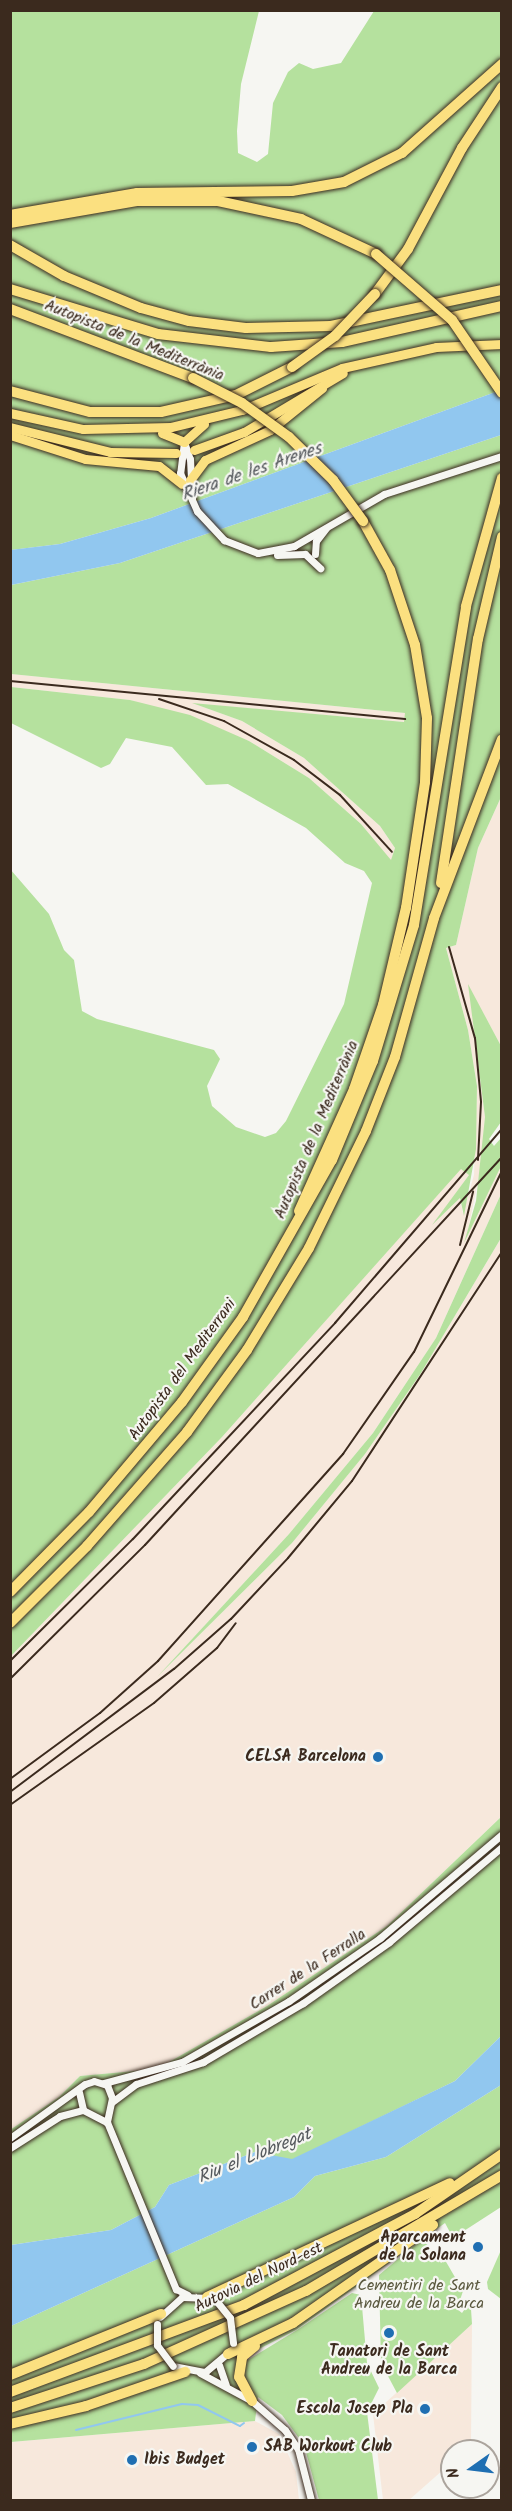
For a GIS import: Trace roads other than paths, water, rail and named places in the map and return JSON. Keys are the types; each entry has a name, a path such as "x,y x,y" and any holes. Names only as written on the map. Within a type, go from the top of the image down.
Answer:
{"highway":[{"path":"10,215 137,193 292,191 344,182 402,153 501,64"},
{"path":"10,392 90,412 161,412 236,395 292,367 335,336 375,294 408,249 462,148 501,87"},
{"path":"10,223 138,201 218,201 301,219 376,254 452,320 501,393"},
{"path":"13,246 64,276 141,308 189,321 246,328 332,326 501,290"},
{"path":"10,289 158,334 271,347 342,342 501,306"},
{"name":"Autopista de la Mediterrània","path":"10,309 193,378 242,403 289,437 333,480 363,521 398,589 420,663 427,718 423,804 399,944 374,1033 330,1147 280,1252"},
{"path":"280,1252 312,1203 344,1135 400,976 428,854 466,606 501,478"},
{"path":"434,918 478,639 501,537"},
{"path":"10,1623 158,1467 227,1378 276,1304 366,1131 395,1057 434,918 501,739"},
{"name":"Autopista del Mediterrani","path":"10,1592 125,1472 219,1352 280,1252"},
{"name":"Autovia del Nord-est","path":"10,2392 244,2305 415,2214 501,2154"},
{"path":"207,2296 480,2169"},
{"name":"Autovia del Nord-est","path":"10,2408 144,2364 269,2309 354,2265 501,2175"},
{"path":"252,2402 239,2377 242,2357 260,2341 470,2196"},
{"path":"10,2375 159,2319"},
{"path":"228,2354 260,2341"},
{"path":"10,2424 86,2406 185,2372"}],"main road":[{"path":"144,431 211,419 263,402 316,376 380,360 436,347 501,344"},
{"path":"194,450 244,432 341,374 380,360"},
{"path":"10,435 84,459 159,466 188,482 205,460 270,430 341,374"},
{"path":"10,413 68,428 172,434 184,442 211,419"},
{"path":"10,427 110,452 176,453"}],"street":[{"path":"184,442 179,462 194,504 209,527 229,544 258,553 305,554 320,568 315,555 317,539 332,521"},
{"path":"184,442 188,482"},
{"path":"258,553 300,543 332,521 409,484 501,456"},
{"path":"300,543 315,555"},
{"name":"Carrer de la Ferralla","path":"104,2083 182,2062 289,2001 380,1938 501,1834"},
{"name":"Carrer de la Ferralla","path":"111,2104 136,2084 203,2062 303,2003 389,1942 501,1847"},
{"path":"10,2138 79,2092 90,2082 104,2083 111,2104 107,2122 177,2289 188,2295 207,2296 218,2303 230,2318 233,2343 228,2354 219,2365 200,2373"},
{"path":"79,2092 83,2110"},
{"path":"92,2115 111,2104"},
{"path":"10,2148 60,2115 83,2110 107,2122"},
{"path":"177,2289 172,2302 159,2319 157,2345 173,2366 185,2372 200,2373 252,2402 298,2450 311,2500"},
{"path":"172,2302 188,2295"},
{"path":"219,2365 227,2388"}],"water":[{"path":"501,390 501,435 120,563 11,585 10,550 60,544 151,518"},
{"name":"Riu el Llobregat","path":"501,2036 501,2085 386,2157 315,2176 294,2197 11,2326 11,2245 111,2230 155,2207 169,2185 255,2152 292,2159 455,2081"}],"waterway":[{"path":"76,2430 182,2404 198,2405 240,2426 244,2423"}],"railway":[{"path":"10,681 405,719"},
{"path":"159,699 224,721 294,760 340,795 392,852"},
{"path":"449,947 475,1038 481,1102 478,1160"},
{"path":"10,1661 133,1539 335,1323 502,1129"},
{"path":"10,1679 145,1545 502,1157"},
{"path":"10,1779 100,1713 158,1661 343,1454 414,1352 502,1171"},
{"path":"460,1245 473,1192"},
{"path":"10,1792 174,1669 231,1619 288,1558 352,1481 502,1252"},
{"path":"10,1805 154,1703 217,1648 236,1623"}],"place":[{"name":"CELSA Barcelona","path":"378,1757"},
{"name":"Aparcament de la Solana","path":"478,2247"},
{"name":"Tanatori de Sant Andreu de la Barca","path":"389,2333"},
{"name":"Escola Josep Pla","path":"425,2409"},
{"name":"SAB Workout Club","path":"252,2447"},
{"name":"Ibis Budget","path":"132,2460"}],"water label":[{"name":"Riera de les Arenes","path":"252,473"}],"park label":[{"name":"Cementiri de Sant Andreu de la Barca","path":"419,2295"}]}
